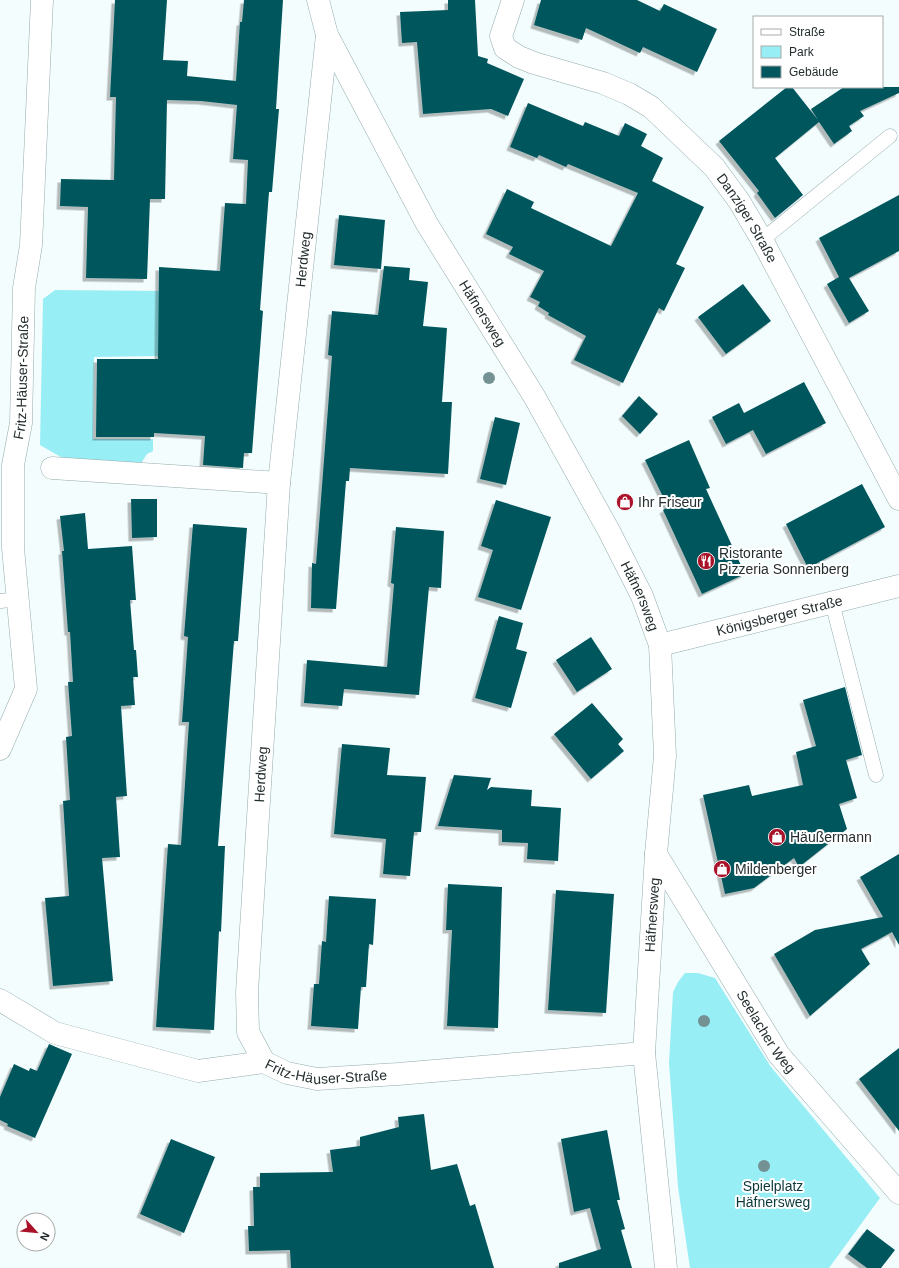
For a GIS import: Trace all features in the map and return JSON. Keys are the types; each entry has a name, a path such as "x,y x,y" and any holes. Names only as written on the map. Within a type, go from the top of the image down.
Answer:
{"street":[{"name":"Fritz-Häuser-Straße","path":"2,737 26,689 9,600 13,548 13,465 21,423 24,288 31,245 42,0"},
{"name":"Häfnersweg","path":"318,0 327,35 427,224 534,396 642,596 660,645 664,756 656,854 644,1053 666,1268"},
{"name":"Danziger Straße","path":"513,0 501,36 506,48 519,57 534,63 604,83 629,94 652,107 714,167 739,201 762,240 899,499"},
{"name":"Herdweg","path":"264,1062 248,1032 247,992 279,483 327,35"},
{"path":"52,468 279,483"},
{"name":"Königsberger Straße","path":"660,645 899,586"},
{"name":"Seelacher Weg","path":"656,854 779,1055 899,1193"},
{"name":"Fritz-Häuser-Straße","path":"0,1000 55,1033 198,1071 264,1062 287,1073 317,1079 644,1053"}],"lane":[{"path":"762,240 890,136"},
{"path":"832,602 876,775"}],"green space":[{"path":"55,290 166,291 159,356 94,357 93,439 153,439 153,451 147,454 140,465 66,460 40,445 43,299"},
{"name":"Spielplatz Häfnersweg","path":"685,973 698,973 715,978 771,1067 880,1198 829,1268 690,1268 678,1187 669,1063 673,992"}],"building":[{"path":"115,0 167,0 163,60 188,61 187,76 236,81 240,22 242,22 244,0 283,0 276,109 279,109 272,192 269,192 260,310 263,311 252,453 244,453 243,468 203,465 205,436 154,433 154,437 96,437 97,359 158,359 159,267 220,271 225,203 246,204 248,160 233,159 237,105 201,101 167,100 165,199 150,199 147,279 86,278 88,207 60,206 61,179 114,180 116,97 110,97"},
{"path":"448,0 475,0 478,56 488,59 487,63 524,79 508,116 491,109 423,114 417,42 402,43 400,12 448,10"},
{"path":"541,0 637,0 660,11 664,4 717,29 697,72 643,47 640,53 586,28 582,40 534,25"},
{"path":"899,87 899,93 860,111 864,116 849,126 852,131 834,144 819,122 775,158 803,195 775,218 757,193 759,191 719,141 786,88 793,88 818,120 811,109 842,88"},
{"path":"528,103 583,126 585,122 619,136 625,123 647,134 641,146 663,158 652,181 704,207 676,264 685,268 664,311 659,308 623,383 574,360 586,336 548,315 549,313 538,306 540,302 530,297 544,271 509,254 513,247 486,234 507,189 534,202 531,208 611,246 638,193 568,164 566,167 539,155 537,158 510,147"},
{"path":"899,195 899,251 849,278 869,311 849,323 827,284 839,277 819,238"},
{"path":"339,215 385,220 381,269 334,265"},
{"path":"384,266 410,268 409,280 428,282 423,326 447,328 442,402 452,402 448,474 350,468 349,481 346,481 336,609 311,608 312,563 316,564 332,356 328,355 332,311 378,315"},
{"path":"743,284 771,321 726,354 698,317"},
{"path":"804,382 826,423 766,454 753,430 726,444 712,417 739,403 744,413"},
{"path":"639,396 658,414 640,434 622,416"},
{"path":"495,417 520,423 506,485 480,479"},
{"path":"689,440 710,488 706,489 745,574 702,594 663,510 668,507 645,460"},
{"path":"862,484 885,527 808,568 786,524"},
{"path":"131,499 157,499 157,537 132,538"},
{"path":"496,500 551,517 521,610 478,597 493,550 481,546"},
{"path":"85,513 88,549 132,546 136,600 130,600 138,677 133,677 135,705 121,706 127,796 116,797 120,857 102,858 113,981 53,986 45,898 69,896 63,801 70,800 66,737 72,736 68,682 73,682 62,551 64,551 60,516"},
{"path":"193,524 247,528 238,641 234,641 218,846 225,846 214,1030 156,1027 168,844 181,845 189,722 182,722 188,637 184,636"},
{"path":"396,527 444,531 441,588 429,587 419,695 344,689 342,706 304,703 307,660 387,667 394,584 391,583"},
{"path":"499,616 523,623 516,649 527,652 511,708 475,698"},
{"path":"591,637 612,669 577,692 556,660"},
{"path":"845,687 862,755 846,760 857,798 839,804 847,829 799,867 794,858 754,888 725,894 703,795 749,785 752,796 803,785 796,752 816,746 803,700"},
{"path":"592,703 623,739 618,744 624,751 591,779 554,734"},
{"path":"342,744 390,748 387,775 426,777 421,832 414,832 410,876 383,874 386,839 334,834"},
{"path":"454,775 491,778 487,790 491,787 532,790 531,806 561,808 558,861 527,859 528,843 502,842 502,830 438,826"},
{"path":"899,854 899,945 892,932 861,949 870,964 810,1016 774,954 815,930 883,917 860,877"},
{"path":"448,884 502,887 498,1028 447,1026 452,930 446,930"},
{"path":"556,890 614,894 606,1013 548,1010"},
{"path":"329,896 376,899 373,945 369,944 366,987 361,987 358,1029 311,1026 314,984 319,984 322,941 326,942"},
{"path":"49,1044 72,1054 35,1138 7,1126 8,1124 0,1120 0,1097 14,1064 29,1071 30,1068 37,1071"},
{"path":"899,1048 899,1131 859,1079"},
{"path":"424,1114 431,1170 457,1164 470,1206 475,1204 494,1268 291,1268 290,1250 249,1251 248,1226 254,1226 253,1187 260,1187 260,1173 333,1172 330,1150 360,1146 360,1137 399,1127 398,1117"},
{"path":"607,1130 620,1200 617,1200 625,1229 621,1230 632,1268 559,1268 559,1263 601,1249 590,1208 574,1212 561,1139"},
{"path":"171,1139 215,1157 184,1233 140,1214"},
{"path":"867,1229 895,1250 881,1268 867,1268 848,1254"}],"place":[{"name":"Ihr Friseur","path":"625,502"},
{"name":"Ristorante Pizzeria Sonnenberg","path":"706,561"},
{"name":"Häußermann","path":"777,837"},
{"name":"Mildenberger","path":"722,869"}]}
